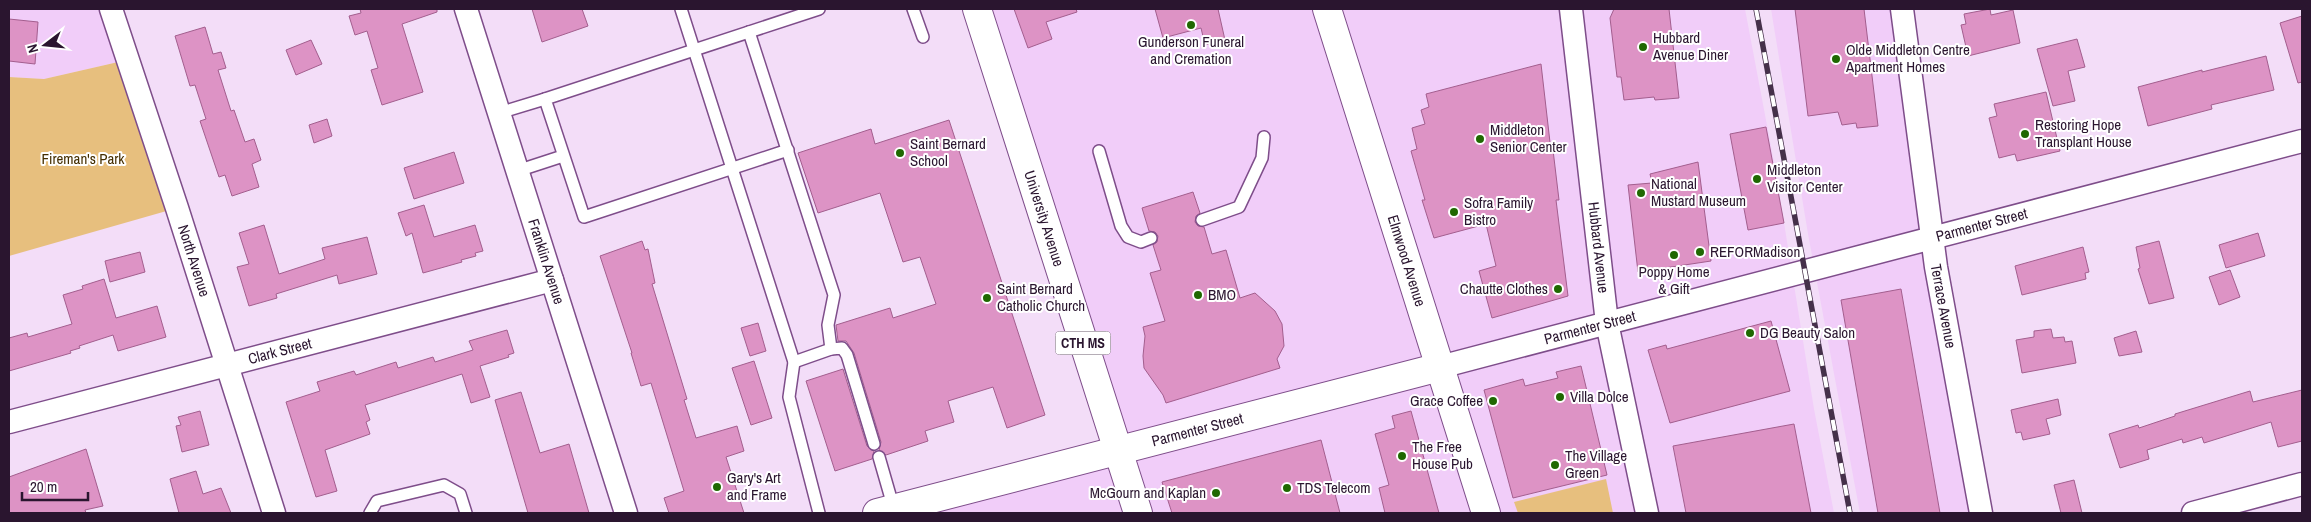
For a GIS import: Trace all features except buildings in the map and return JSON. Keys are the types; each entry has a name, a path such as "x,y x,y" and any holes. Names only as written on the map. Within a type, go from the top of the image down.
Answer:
{"street":[{"name":"North Avenue","path":"111,9 274,513"},
{"name":"Franklin Avenue","path":"466,9 626,513"},
{"name":"University Avenue","path":"977,9 1138,513"},
{"name":"Elmwood Avenue","path":"1327,9 1486,513"},
{"name":"Hubbard Avenue","path":"1571,9 1607,324 1647,513"},
{"name":"Terrace Avenue","path":"1902,9 1931,238 1981,513"},
{"name":"Parmenter Street","path":"885,511 2302,141"},
{"name":"Clark Street","path":"9,422 552,280"},
{"path":"2193,513 2302,484"}],"lane":[{"path":"681,9 734,168 794,362 788,397 819,513"},
{"path":"499,113 819,9"},
{"path":"913,9 923,37"},
{"path":"749,32 834,295 828,325 831,349"},
{"path":"545,99 584,217 788,150"},
{"path":"1202,220 1238,207 1262,158 1264,137"},
{"path":"1099,151 1121,226 1128,237 1140,242 1151,238"},
{"path":"518,171 563,156"},
{"path":"794,362 831,349 842,348 847,355 874,444"},
{"path":"879,457 885,511"},
{"path":"370,513 377,501 444,485 460,494 466,513"}],"shaded area":[{"path":"9,9 111,9 127,60 44,79 9,77"},
{"path":"977,9 1745,9 1776,173 1814,409 1834,513 877,513 1117,450"},
{"path":"1771,9 1902,9 1981,513 1860,513 1808,234"}],"green space":[{"name":"Fireman's Park","path":"127,60 177,208 9,256 9,77 44,79"},
{"path":"1606,479 1613,513 1518,513 1514,502"}],"railway":[{"path":"1756,9 1850,513"}],"place":[{"name":"Gunderson Funeral and Cremation","path":"1191,25"},
{"name":"Hubbard Avenue Diner","path":"1643,47"},
{"name":"Olde Middleton Centre Apartment Homes","path":"1836,59"},
{"name":"Restoring Hope Transplant House","path":"2025,134"},
{"name":"Middleton Senior Center","path":"1480,139"},
{"name":"Saint Bernard School","path":"900,153"},
{"name":"Middleton Visitor Center","path":"1757,179"},
{"name":"National Mustard Museum","path":"1641,193"},
{"name":"Sofra Family Bistro","path":"1454,212"},
{"name":"REFORMadison","path":"1700,252"},
{"name":"Poppy Home & Gift","path":"1674,255"},
{"name":"Chautte Clothes","path":"1558,289"},
{"name":"BMO","path":"1198,295"},
{"name":"Saint Bernard Catholic Church","path":"987,298"},
{"name":"DG Beauty Salon","path":"1750,333"},
{"name":"Villa Dolce","path":"1560,397"},
{"name":"Grace Coffee","path":"1493,401"},
{"name":"The Free House Pub","path":"1402,456"},
{"name":"The Village Green","path":"1555,465"},
{"name":"Gary's Art and Frame","path":"717,487"},
{"name":"TDS Telecom","path":"1287,488"},
{"name":"McGourn and Kaplan","path":"1216,493"}]}
